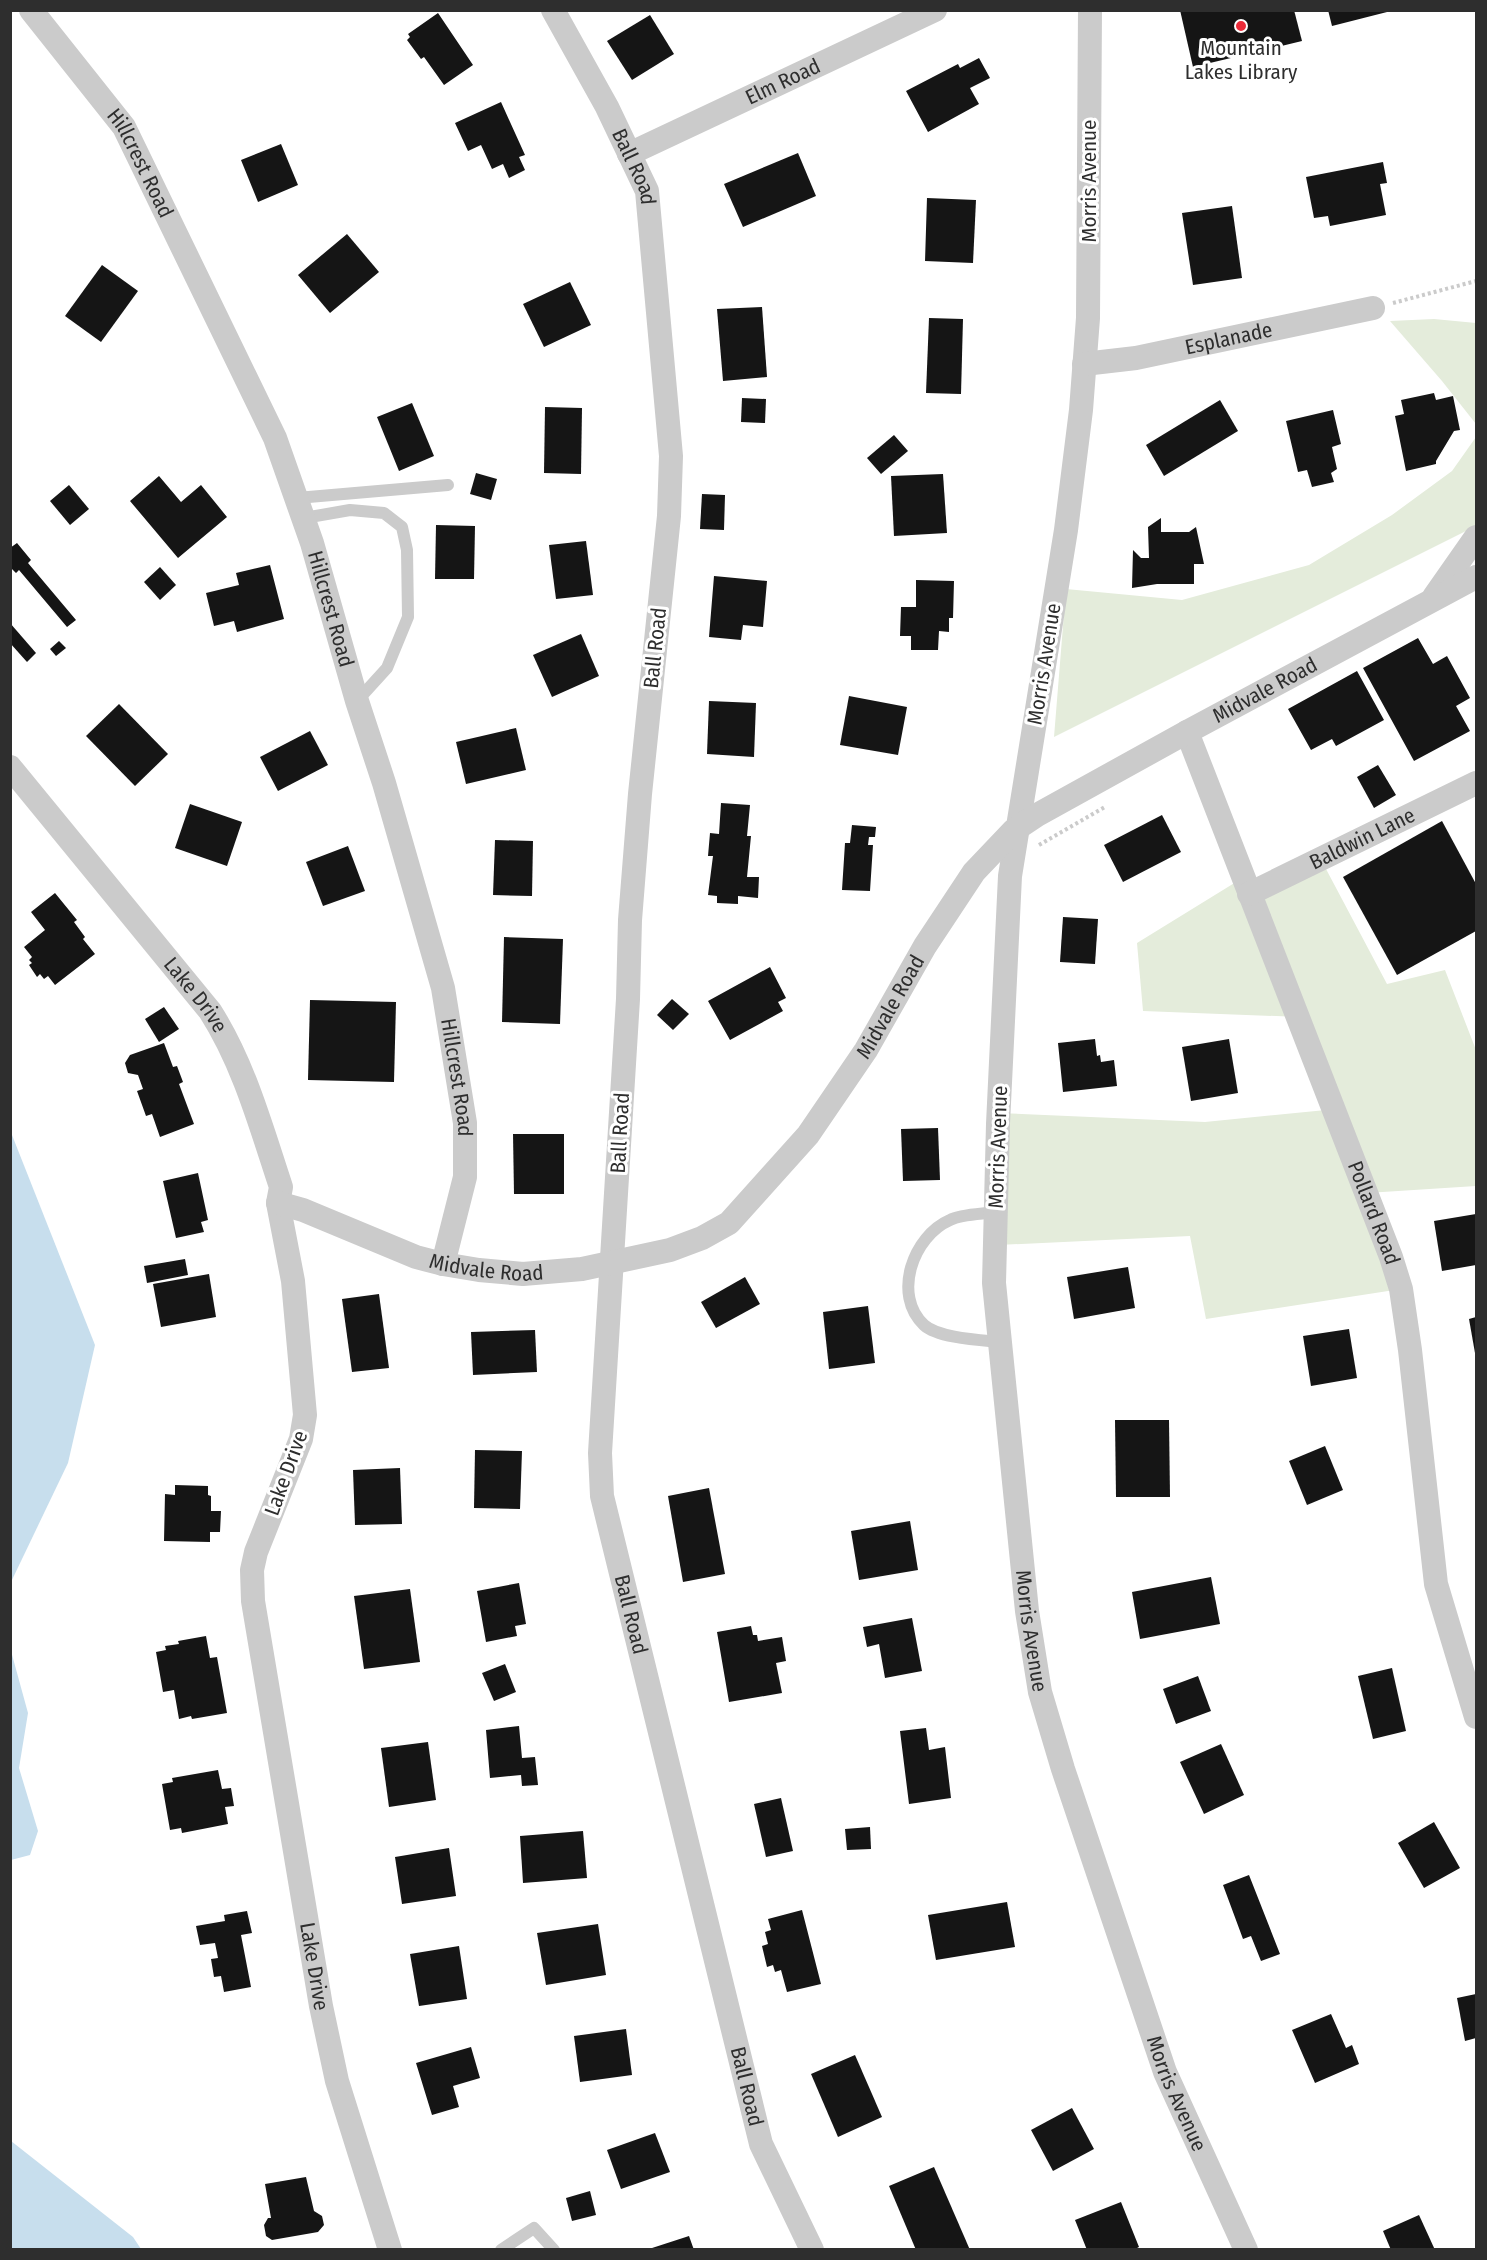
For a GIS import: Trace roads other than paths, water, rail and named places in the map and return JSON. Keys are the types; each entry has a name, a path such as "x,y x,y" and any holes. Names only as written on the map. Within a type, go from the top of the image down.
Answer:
{"street":[{"name":"Hillcrest Road","path":"31,10 124,126 276,438 300,508 357,701 384,783 442,988 465,1123 465,1177 443,1264"},
{"name":"Ball Road","path":"553,10 607,107 647,191 671,456 669,516 640,794 630,920 628,999 600,1453 602,1496 761,2144 812,2250"},
{"name":"Elm Road","path":"629,154 935,10"},
{"name":"Morris Avenue","path":"1090,10 1088,318 1081,410 1066,530 1010,876 994,1283 1027,1611 1040,1692 1063,1769 1165,2072 1246,2250"},
{"name":"Esplanade","path":"1084,364 1136,358 1373,308"},
{"path":"1432,599 1476,537"},
{"name":"Midvale Road","path":"278,1203 303,1210 416,1257 479,1270 523,1274 582,1269 612,1263 670,1250 702,1238 729,1223 808,1135 866,1050 925,946 974,872 1017,828 1187,732 1476,577"},
{"name":"Pollard Road","path":"1187,732 1391,1257 1401,1289 1436,1584 1476,1717"},
{"name":"Lake Drive","path":"10,767 210,1011 226,1035 249,1092 280,1187 278,1203 293,1281 305,1415 301,1439 256,1552 252,1570 254,1601 321,2006 350,2130 390,2250"},
{"name":"Baldwin Lane","path":"1249,894 1476,783"}],"lane":[{"path":"300,508 448,485"},
{"path":"300,508 384,513 402,527 407,550 408,617 387,668 357,701"},
{"path":"995,1212 950,1219 930,1234 914,1257 907,1280 913,1311 925,1326 943,1334 1000,1342"},
{"path":"501,2250 534,2228 554,2250"}],"water":[{"path":"10,1130 95,1345 68,1463 11,1582"},
{"path":"11,1651 28,1713 19,1768 38,1831 30,1855 11,1860"},
{"path":"10,2138 133,2237 141,2249 11,2249"}],"place":[{"name":"Mountain Lakes Library","path":"1241,26"}]}
